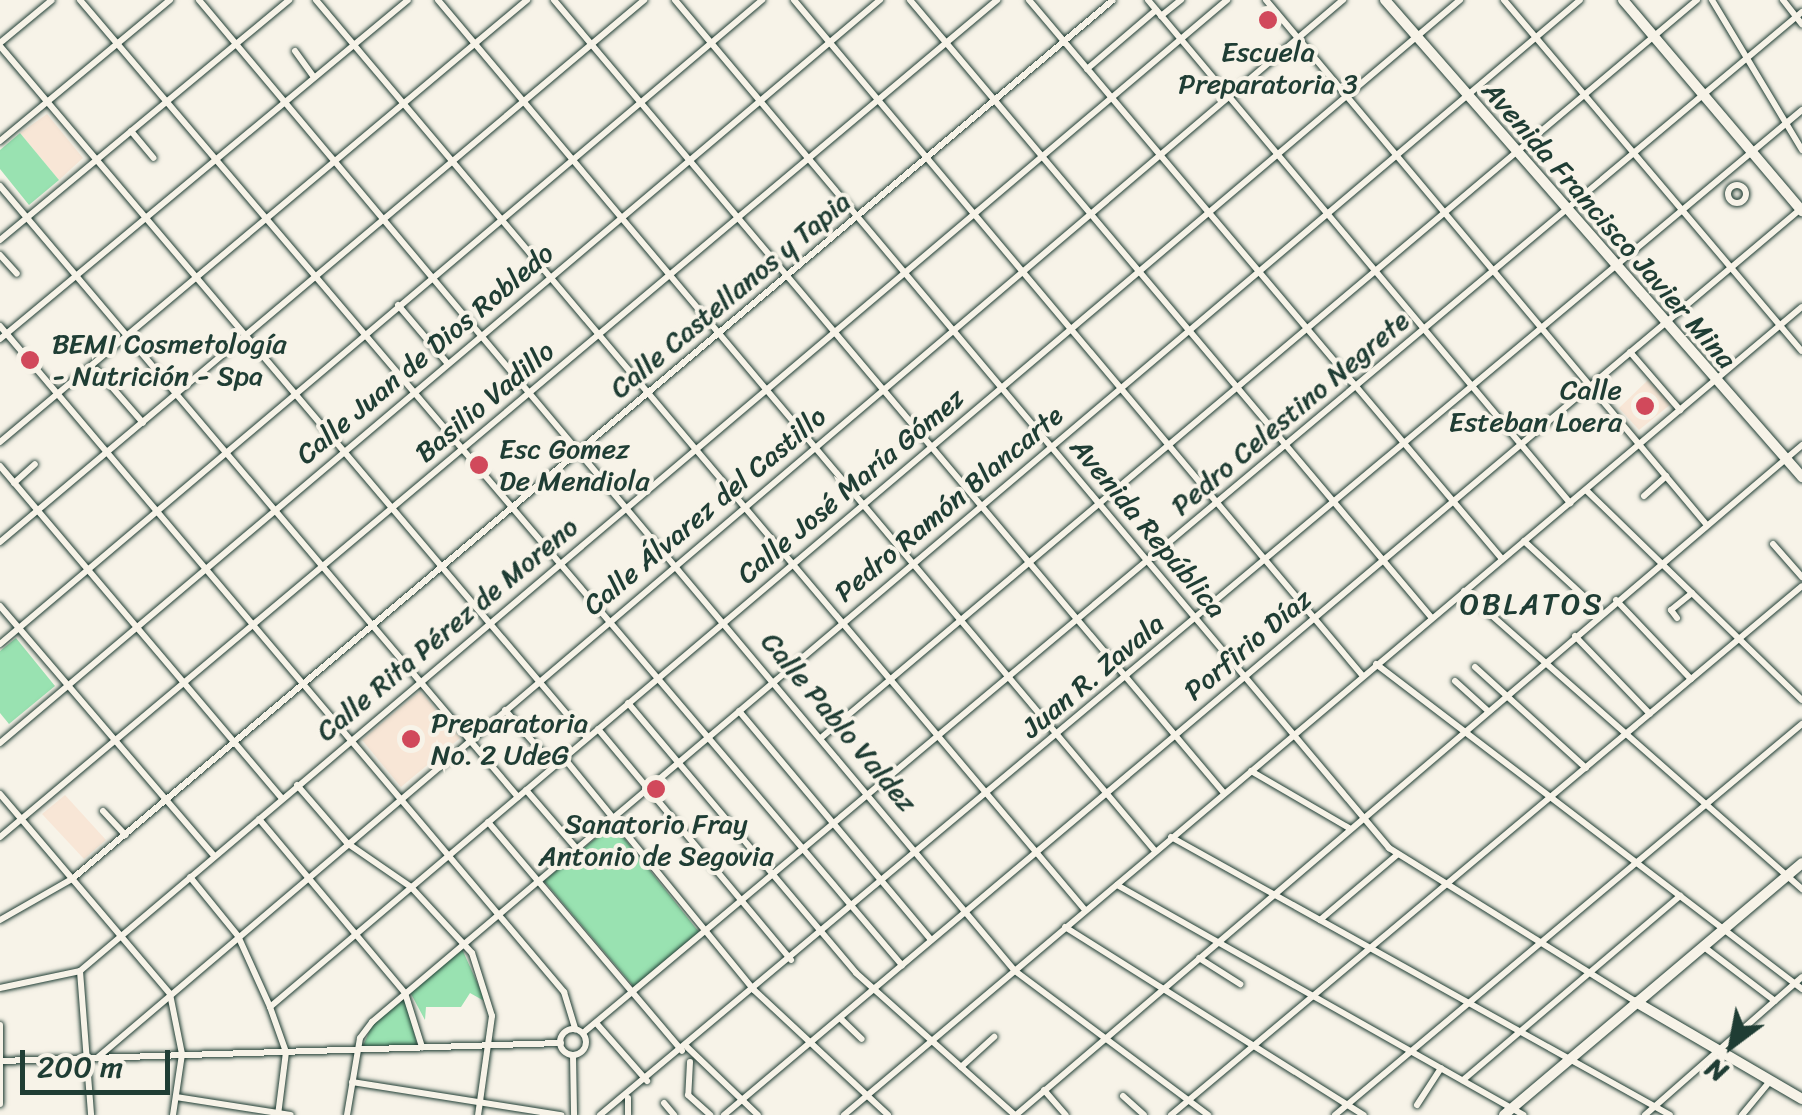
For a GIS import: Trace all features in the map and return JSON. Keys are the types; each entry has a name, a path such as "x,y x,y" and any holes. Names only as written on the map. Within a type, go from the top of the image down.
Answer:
{"main road":[{"name":"Avenida Francisco Javier Mina","path":"1385,0 1563,211 1802,477"},
{"path":"1623,0 1802,209"},
{"path":"1508,1112 1802,863"},
{"path":"1636,1002 1802,1098"}],"street":[{"path":"52,0 0,44 587,738"},
{"path":"80,0 558,566 902,965"},
{"path":"0,142 170,0"},
{"name":"Calle Pablo Valdez","path":"199,0 919,852 1015,971 1102,1040 1208,1115"},
{"path":"0,240 289,0"},
{"path":"316,0 1086,910"},
{"path":"3,337 408,0"},
{"path":"438,0 1155,851"},
{"path":"0,442 527,0"},
{"path":"554,0 1224,793"},
{"path":"0,542 644,0"},
{"name":"Avenida República","path":"675,0 1397,855 1443,887 1636,1002"},
{"path":"0,644 762,0"},
{"path":"794,0 1123,386 1362,675"},
{"name":"Calle Juan de Dios Robledo","path":"0,743 880,0"},
{"path":"910,0 1431,617"},
{"name":"Basilio Vadillo","path":"0,837 24,821 997,0"},
{"path":"1030,0 1502,559"},
{"name":"Calle Castellanos y Tapia","path":"0,920 72,880 1114,0"},
{"path":"1148,0 1570,503"},
{"path":"1087,68 1180,0"},
{"name":"Calle Rita Pérez de Moreno","path":"0,988 80,971 1227,0"},
{"path":"1266,0 1706,524"},
{"name":"Calle Álvarez del Castillo","path":"95,1058 1343,0"},
{"name":"Calle José María Gómez","path":"270,1007 1460,0"},
{"path":"1504,0 1729,270 1802,351"},
{"path":"1510,8 1519,0"},
{"name":"Pedro Ramón Blancarte","path":"358,1050 364,1029 464,941 1580,0"},
{"path":"822,737 1698,0"},
{"path":"1712,0 1802,150"},
{"path":"1783,0 1799,14 1802,24"},
{"name":"Pedro Celestino Negrete","path":"561,1043 597,1024 1799,14"},
{"path":"294,51 314,77"},
{"name":"Juan R. Zavala","path":"600,1115 628,1098 1802,110"},
{"path":"131,131 154,158"},
{"path":"1720,179 1729,190"},
{"path":"0,186 518,797"},
{"name":"Porfirio Díaz","path":"724,1115 1802,209"},
{"path":"0,255 16,274"},
{"path":"398,305 448,364"},
{"path":"844,1115 1802,307"},
{"path":"0,326 3,337 156,509 564,992 585,1047 573,1054"},
{"path":"1630,352 1680,410"},
{"path":"97,370 143,423"},
{"path":"628,703 873,990 1015,1115 1462,730 1802,446"},
{"path":"14,483 35,464"},
{"path":"0,466 282,798"},
{"path":"1644,496 1666,476"},
{"path":"1586,490 1802,700"},
{"path":"1524,541 1602,613"},
{"path":"1773,544 1802,577"},
{"path":"1171,1115 1802,586"},
{"path":"1464,591 1802,889"},
{"path":"1677,618 1671,610 1692,593"},
{"path":"1616,600 1692,679"},
{"path":"0,606 214,856"},
{"path":"1575,636 1650,714"},
{"path":"1376,664 1798,986"},
{"path":"1475,667 1586,768"},
{"path":"1455,681 1487,710"},
{"path":"505,710 554,766"},
{"path":"738,711 931,940"},
{"path":"1335,1115 1802,724"},
{"path":"598,729 791,960"},
{"path":"564,758 754,990 888,1115"},
{"path":"1251,770 1349,828"},
{"path":"297,786 347,843 412,886 464,941 489,997 490,1045 478,1115"},
{"path":"526,790 576,848"},
{"path":"0,794 170,994 182,1054 173,1115"},
{"path":"104,811 125,835"},
{"path":"259,819 406,993 422,1047"},
{"path":"488,822 633,994 684,1049 758,1115"},
{"path":"1171,837 1670,1115"},
{"path":"1320,920 1397,855"},
{"path":"190,877 238,936 270,1007 286,1052 278,1113"},
{"path":"1117,884 1463,1080 1508,1112 1524,1115"},
{"path":"1463,1080 1680,896"},
{"path":"1065,926 1364,1115"},
{"path":"1702,946 1775,1000"},
{"path":"1198,957 1240,984"},
{"path":"80,971 95,1058 91,1115"},
{"path":"1645,1115 1775,1000 1798,986 1802,977"},
{"path":"840,1018 862,1040"},
{"path":"0,1024 0,1104"},
{"path":"597,1024 647,1081"},
{"path":"960,1067 994,1037"},
{"path":"1,1061 561,1043 573,1054 574,1115"},
{"path":"347,1115 358,1050"},
{"path":"690,1062 688,1096 710,1115"},
{"path":"1416,1105 1442,1068"},
{"path":"1742,1115 1770,1080"},
{"path":"352,1082 561,1115"},
{"path":"1044,1090 1066,1115"},
{"path":"1123,1096 1144,1115"},
{"path":"176,1097 290,1115"},
{"path":"628,1098 628,1115"},
{"path":"664,1103 674,1115"}],"shaded area":[{"path":"47,114 83,158 59,180 20,133"},
{"name":"Calle Esteban Loera","path":"1648,380 1671,404 1639,430 1619,408"},
{"name":"Preparatoria No. 2 UdeG","path":"420,691 460,738 401,787 362,740"},
{"path":"65,795 106,840 84,859 42,814"}],"green space":[{"path":"20,133 59,180 29,205 0,169 0,150"},
{"path":"16,638 55,686 9,724 0,713 0,651"},
{"path":"613,824 699,932 634,987 544,881"},
{"path":"462,949 486,1002 470,993 461,1007 426,1007 425,1020 410,992"},
{"path":"405,997 417,1045 363,1046 372,1025"}],"place":[{"name":"Escuela Preparatoria 3","path":"1268,20"},
{"name":"BEMI Cosmetología - Nutrición - Spa","path":"30,360"},
{"name":"Calle Esteban Loera","path":"1645,406"},
{"name":"Esc Gomez De Mendiola","path":"479,465"},
{"name":"Preparatoria No. 2 UdeG","path":"411,739"},
{"name":"Sanatorio Fray Antonio de Segovia","path":"656,789"}],"district":[{"name":"OBLATOS","path":"1532,604"}]}
